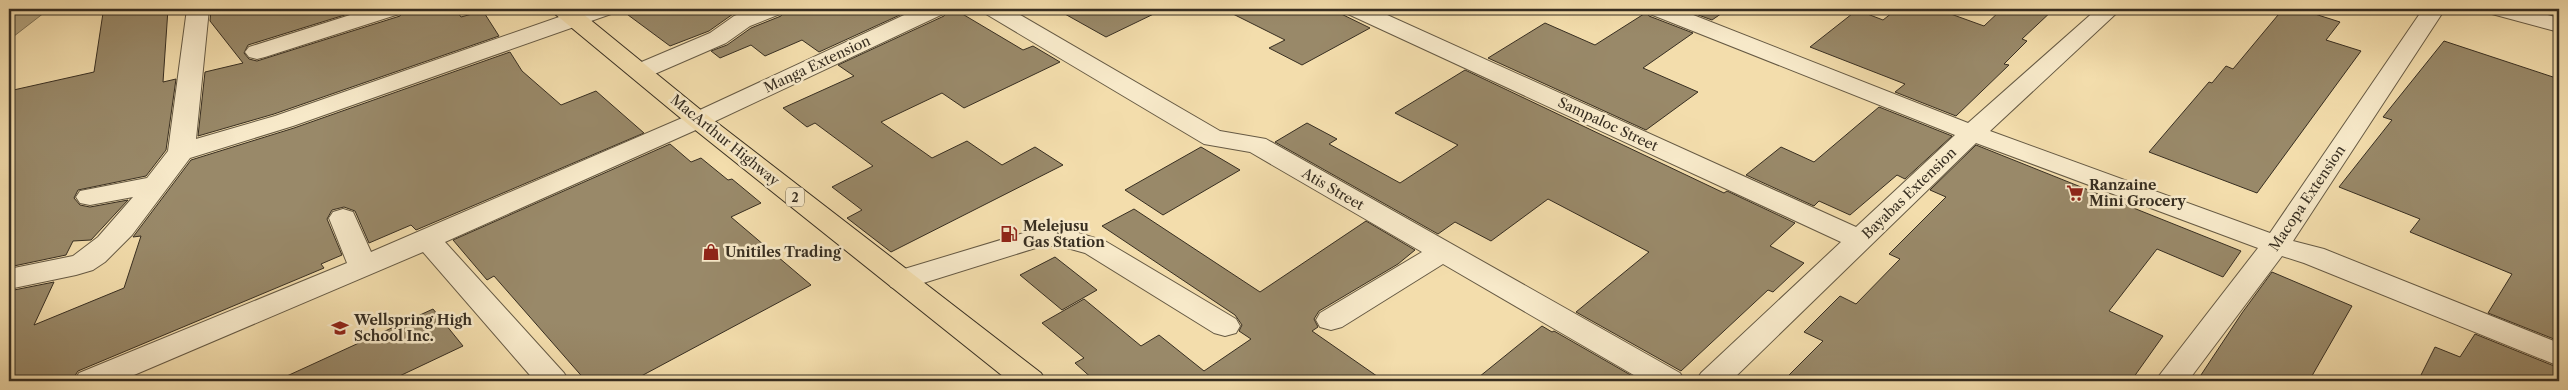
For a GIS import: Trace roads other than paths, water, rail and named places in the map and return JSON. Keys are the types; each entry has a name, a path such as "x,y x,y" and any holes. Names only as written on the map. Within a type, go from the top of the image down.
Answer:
{"highway":[{"name":"MacArthur Highway","path":"570,13 698,120 1030,381"}],"street":[{"path":"9,279 83,263 97,254 110,241 181,152 198,9"},
{"path":"256,52 391,9"},
{"path":"181,152 284,121 570,13 603,9"},
{"path":"641,71 718,38 742,21 772,9"},
{"name":"Manga Extension","path":"105,379 698,120 935,9"},
{"name":"Atis Street","path":"994,9 1213,138 1257,145 1669,381"},
{"name":"Sampaloc Street","path":"1356,9 1860,240"},
{"path":"1658,9 1972,133 2276,245 2314,256 2559,355"},
{"name":"Bayabas Extension","path":"1712,381 1972,133 2110,9"},
{"name":"Macopa Extension","path":"2171,381 2276,245 2434,9"},
{"path":"2500,9 2559,25"},
{"path":"90,197 156,185"},
{"path":"343,218 364,267"},
{"path":"901,280 1040,237 1062,236 1095,247 1225,326"},
{"path":"427,239 553,381"},
{"path":"2276,245 2316,276 2559,373"},
{"path":"1331,320 1442,252"}],"place":[{"name":"Ranzaine Mini Grocery","path":"2075,193"},
{"name":"Melejusu Gas Station","path":"1009,234"},
{"name":"Unitiles Trading","path":"711,252"},
{"name":"Wellspring High School Inc.","path":"340,328"}]}
